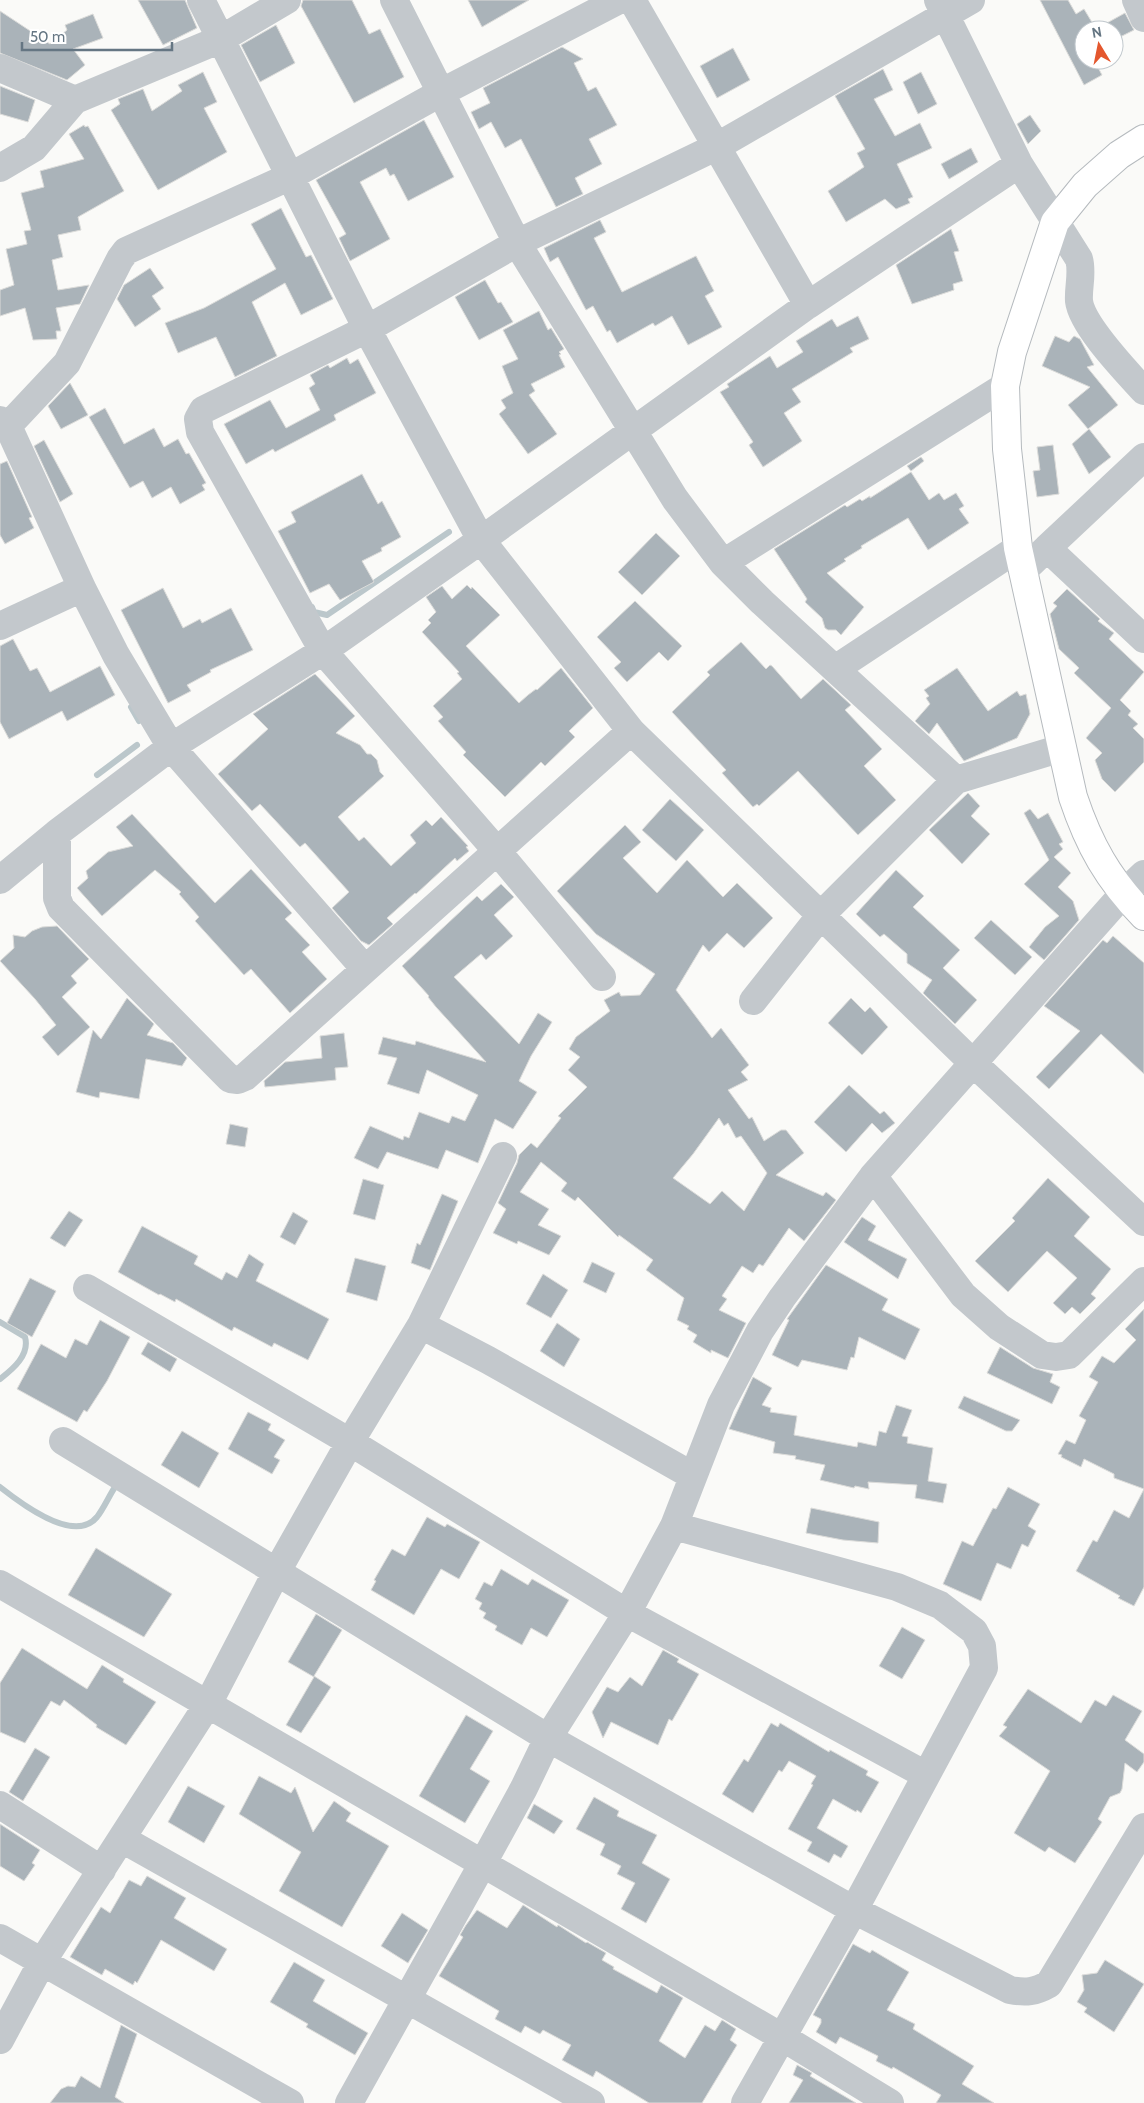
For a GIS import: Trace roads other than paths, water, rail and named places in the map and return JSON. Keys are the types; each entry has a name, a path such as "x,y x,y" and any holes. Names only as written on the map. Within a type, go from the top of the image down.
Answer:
{"main road":[{"path":"1144,139 1119,154 1085,185 1055,222 1012,352 1005,386 1007,449 1021,560 1073,797 1085,831 1100,862 1123,894 1144,916"}],"street":[{"path":"201,0 367,329 481,540 631,731 974,1063 1144,1222"},
{"path":"0,168 34,148 75,100 221,39 287,0"},
{"path":"394,0 517,244 675,499 723,563 762,602 956,780"},
{"path":"365,969 172,748 116,655 4,423 67,363 120,259 126,251 291,176 442,92 619,0"},
{"path":"632,0 808,305"},
{"path":"602,978 497,852 323,651 200,432 198,419 203,410 367,329 517,244 716,147 942,7 971,0"},
{"path":"1136,0 1144,18"},
{"path":"942,7 1019,164 1079,259 1081,266 1079,301 1082,312 1104,346 1144,391"},
{"path":"0,68 75,100"},
{"path":"0,880 56,833 172,748 323,651 808,305 1019,164"},
{"path":"723,563 1005,386"},
{"path":"836,668 1021,560 1047,548 1144,457"},
{"path":"1047,548 1144,639"},
{"path":"0,626 82,588"},
{"path":"56,833 57,898 61,908 230,1079 238,1080 245,1077 631,731"},
{"path":"753,1001 821,915 956,780 1062,748"},
{"path":"349,2103 484,1863 548,1738 627,1613 674,1526 720,1406 760,1331 782,1298 873,1176 1123,894 1144,874"},
{"path":"0,2040 42,1962 208,1704 276,1573 350,1442 421,1325 503,1156"},
{"path":"873,1176 962,1295 999,1327 1042,1356 1056,1357 1069,1355 1144,1281"},
{"path":"87,1288 350,1442 627,1613 926,1775"},
{"path":"421,1325 488,1360 693,1476"},
{"path":"63,1441 548,1738 854,1910 1010,1990 1036,1991 1049,1984 1144,1827"},
{"path":"674,1526 897,1587 940,1605 974,1631 982,1646 984,1668 854,1910 745,2103"},
{"path":"0,1584 484,1863 782,2037 890,2103"},
{"path":"0,1805 102,1870"},
{"path":"122,1839 591,2103"},
{"path":"0,1938 290,2103"}],"waterway":[{"path":"312,607 314,612 327,615 449,532"},
{"path":"131,707 139,721"},
{"path":"97,775 137,745"},
{"path":"0,1322 25,1337 26,1344 23,1356 0,1379"},
{"path":"0,1487 20,1502 47,1518 61,1524 75,1526 87,1524 97,1517 115,1487"}]}
